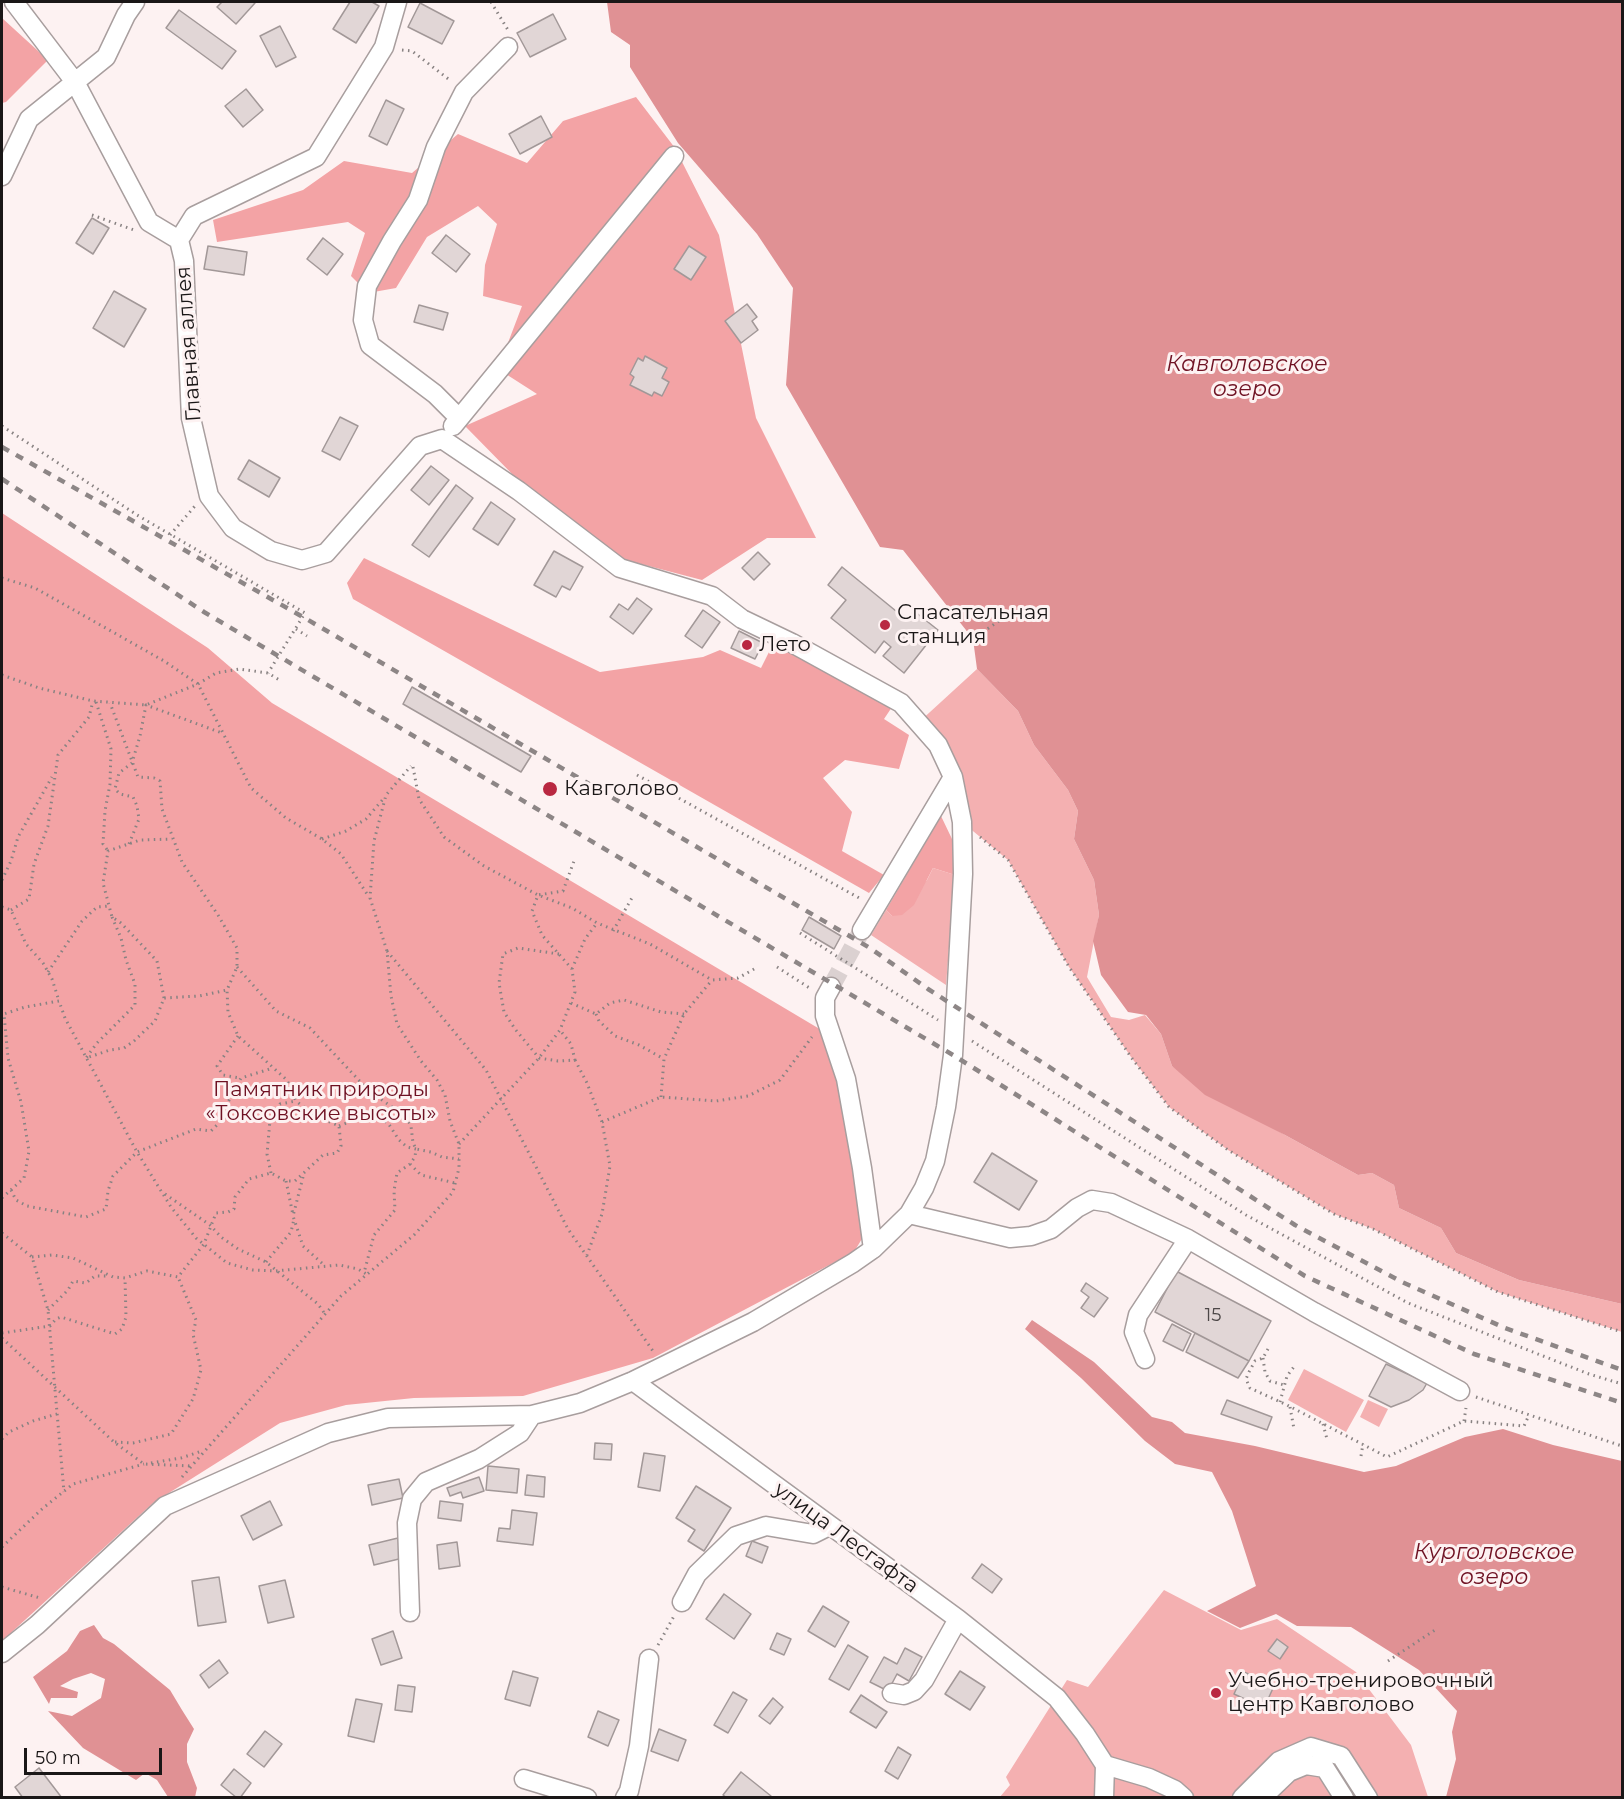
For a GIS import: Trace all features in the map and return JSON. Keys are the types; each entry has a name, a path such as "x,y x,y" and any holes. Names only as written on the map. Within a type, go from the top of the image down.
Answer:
{"street":[{"path":"14,2 75,82 149,222"},
{"path":"2,176 29,119 106,57 126,15 135,2"},
{"path":"179,240 194,216 316,157 384,47 397,2"},
{"path":"459,418 435,394 370,345 363,320 367,286 418,200 436,147 464,92 508,47"},
{"path":"2,1653 60,1604 165,1506 328,1433 388,1418 532,1415 580,1403 753,1322 854,1263 873,1249 909,1214 924,1188 935,1161 946,1107 953,1055 963,874 962,822 953,777 938,745 901,703 792,643 742,619 712,596 621,568 519,491 442,439 674,156"},
{"name":"Главная аллея","path":"149,222 179,240 184,261 191,418 208,496 233,528 271,551 302,560 326,554 420,446 442,439"},
{"path":"862,930 953,777"},
{"path":"827,1000 846,1079 862,1168 873,1249"},
{"path":"909,1214 1010,1238 1031,1236 1051,1229 1077,1208 1092,1200 1111,1203 1188,1239 1314,1312 1460,1391"},
{"path":"1145,1359 1134,1332 1138,1316 1188,1239"},
{"name":"улица Лесгафта","path":"633,1380 958,1619 1057,1698 1105,1765"},
{"path":"410,1612 407,1523 412,1499 426,1482 479,1459 520,1433 532,1415"},
{"path":"682,1602 697,1574 736,1536 766,1526 813,1534 830,1526"},
{"path":"892,1693 904,1695 914,1691 924,1680 958,1619"},
{"path":"625,1797 629,1791 639,1746 650,1659"},
{"path":"1242,1797 1280,1761 1311,1747 1341,1756 1368,1797"},
{"path":"1104,1797 1105,1765 1149,1778 1175,1790 1184,1797"},
{"path":"1262,1797 1289,1772 1306,1765 1325,1768 1344,1797"},
{"path":"524,1779 587,1797"}],"path":[{"path":"491,2 508,28 508,47"},
{"path":"384,47 412,51 464,92"},
{"path":"92,215 133,231 149,222"},
{"path":"2,426 170,535 305,613 268,673"},
{"path":"170,535 191,509 208,496"},
{"path":"2,578 35,588 164,661 198,684 251,788 286,818 322,839 340,854 370,898 387,951 391,996 397,1024 445,1095 450,1121 459,1144 459,1159 453,1192 431,1218 341,1296 191,1466 165,1506"},
{"path":"973,639 1013,611"},
{"path":"296,629 307,636"},
{"path":"146,705 198,684 216,673 239,669 268,673 281,681"},
{"path":"2,675 39,688 95,701 146,705 223,733"},
{"path":"2,907 11,910 29,900 34,864 48,826 58,755 89,717 95,701"},
{"path":"86,1058 97,1043 135,1005 135,984 112,917 104,883 108,851 103,844 105,811 110,784 111,749 95,701"},
{"path":"110,703 138,777 153,777 160,781 162,809 182,862 237,948 237,967 227,990 228,1012 238,1036 287,1080 297,1101 314,1115 339,1126 354,1120 378,1118 388,1124 407,1147 442,1157 459,1159"},
{"path":"129,844 139,819 137,806 133,797 120,794 115,789 119,773 132,763 146,705"},
{"path":"322,839 346,831 366,819 412,766 419,799 444,837 484,867 538,895 572,908 613,931 650,944 712,980 738,978 756,968"},
{"path":"2,880 11,861 18,837 54,775"},
{"path":"637,775 875,907"},
{"path":"370,898 374,841 386,795"},
{"path":"962,822 1008,860 1069,967 1131,1057 1169,1107 1228,1150 1334,1214 1373,1229 1498,1292 1623,1332"},
{"path":"108,851 140,840 172,839"},
{"path":"538,895 563,891 574,861"},
{"path":"538,895 532,911 542,935 572,969"},
{"path":"613,931 633,896"},
{"path":"48,972 82,921 97,907 109,906"},
{"path":"11,910 26,944 52,979 65,1018 137,1152 171,1207 196,1238 227,1263 253,1270 275,1271 339,1265 366,1274"},
{"path":"86,1058 124,1048 134,1041 154,1021 164,998 157,961 121,923 112,917"},
{"path":"459,1144 539,1058 560,1030 575,992 572,969 585,939 597,923"},
{"path":"800,933 1246,1215 1408,1303 1589,1374 1623,1384"},
{"path":"560,954 518,948 502,954 499,983 504,1012 539,1058 558,1061 574,1060"},
{"path":"387,951 486,1070 568,1229 663,1365"},
{"path":"237,967 276,1011 310,1028 368,1090 406,1117 411,1126 416,1149 415,1157 410,1164 396,1173 395,1210 374,1234 366,1274"},
{"path":"602,1122 660,1097 716,1101 748,1096 780,1080 807,1047 827,1000 777,967"},
{"path":"660,1097 664,1059 684,1014 712,980"},
{"path":"164,998 199,996 227,990"},
{"path":"596,1014 610,1003 624,1000 661,1012 684,1014"},
{"path":"2,1198 24,1178 29,1151 21,1102 8,1058 3,1013 59,1001"},
{"path":"571,1003 596,1014"},
{"path":"596,1014 598,1021 615,1036 639,1045 664,1059"},
{"path":"560,1030 571,1044 574,1060 587,1083 602,1122 610,1166 602,1214 587,1256"},
{"path":"238,1036 218,1066 223,1075 241,1078 273,1068"},
{"path":"11,1190 16,1200 27,1206 86,1217 106,1209 113,1176 137,1152 196,1129 211,1131 225,1117 227,1104 241,1078"},
{"path":"271,1173 267,1154 270,1120 280,1104 297,1101"},
{"path":"178,1277 204,1245 216,1213 234,1209 236,1197 249,1179 271,1173 286,1181 296,1181 323,1155 340,1150 339,1126"},
{"path":"410,1164 421,1175 455,1183"},
{"path":"266,1262 291,1232 303,1175"},
{"path":"286,1181 303,1246 325,1266"},
{"path":"162,1192 210,1225 220,1237 238,1249 266,1262 318,1304 325,1314"},
{"path":"2,1233 32,1257 48,1310 64,1492"},
{"path":"32,1257 52,1255 73,1258 113,1276"},
{"path":"48,1310 68,1290 73,1281 86,1283 95,1276 125,1278 147,1271 178,1277"},
{"path":"114,1442 133,1443 171,1434 193,1400 201,1370 193,1334 196,1320 178,1277"},
{"path":"2,1335 50,1326 61,1317 115,1335 122,1329 126,1317 125,1278"},
{"path":"2,1335 114,1442 144,1464 191,1466"},
{"path":"1268,1349 1263,1358 1264,1372 1270,1381 1284,1385"},
{"path":"1263,1358 1255,1361 1246,1380 1250,1388 1387,1457 1464,1421 1524,1426 1529,1415"},
{"path":"1280,1402 1287,1377 1296,1364"},
{"path":"1460,1391 1623,1446"},
{"path":"1290,1407 1294,1429"},
{"path":"2,1439 9,1432 33,1421 57,1414"},
{"path":"1323,1424 1327,1439"},
{"path":"1361,1456 1363,1444"},
{"path":"2,1547 73,1484 205,1450"},
{"path":"2,1587 60,1604"},
{"path":"650,1659 682,1602"},
{"path":"1388,1661 1437,1628"}],"shaded area":[{"path":"977,669 1018,711 1034,745 1068,790 1078,811 1074,839 1094,880 1099,915 1087,977 1111,1017 1129,1020 1145,1015 1161,1034 1172,1066 1285,1135 1358,1175 1372,1173 1394,1185 1399,1208 1441,1228 1456,1253 1519,1280 1622,1304 1622,1332 1498,1292 1373,1229 1334,1214 1228,1150 1169,1107 1131,1057 1069,967 1008,860 962,822 953,777 918,723"},
{"path":"933,868 955,875 946,985 871,935 886,910 892,916 927,880"},
{"path":"1304,1369 1364,1400 1346,1432 1288,1400"},
{"path":"1368,1400 1388,1409 1379,1427 1360,1417"},
{"name":"Учебно-тренировочный центр Кавголово","path":"1164,1590 1241,1630 1277,1619 1356,1672 1411,1745 1428,1797 999,1798 1010,1785 1006,1777 1067,1680 1088,1687"}],"green space":[{"path":"2,18 48,60 6,102 2,103"},
{"path":"636,97 675,148 719,235 756,418 816,538 767,538 702,580 622,559 519,481 465,426 537,394 498,369 522,306 483,296 485,265 497,224 478,206 427,237 396,288 368,293 351,276 365,233 348,222 217,242 213,220 303,190 344,161 412,173 458,134 527,163 563,121"},
{"name":"Памятник природы «Токсовские высоты»","path":"2,513 208,648 272,703 823,1031 841,1090 863,1237 854,1252 653,1358 523,1396 414,1398 346,1405 280,1423 153,1503 2,1641"},
{"path":"364,558 600,672 703,657 720,650 761,668 773,644 832,667 892,707 884,719 909,735 899,769 845,760 823,778 852,812 842,851 884,875 869,893 353,599 347,583"},
{"path":"941,816 952,839 955,875 933,868 914,905 902,915 892,916 886,910"}],"water":[{"name":"Кавголовское озеро","path":"607,2 1622,2 1622,1304 1519,1280 1456,1253 1441,1228 1399,1208 1394,1185 1372,1173 1358,1175 1205,1095 1172,1066 1161,1034 1146,1015 1128,1012 1101,975 1093,941 1099,915 1094,880 1074,839 1078,811 1068,790 1034,745 1018,711 977,669 973,639 903,550 880,547 786,385 793,288 757,234 678,143 630,67 630,45 611,32"},
{"name":"Курголовское озеро","path":"1032,1320 1094,1362 1152,1417 1172,1422 1185,1433 1255,1446 1364,1472 1396,1466 1465,1437 1503,1429 1553,1445 1622,1461 1622,1797 1446,1797 1456,1759 1452,1732 1457,1711 1419,1670 1351,1627 1297,1626 1276,1614 1240,1628 1207,1611 1256,1586 1232,1511 1212,1472 1175,1464 1145,1441 1081,1378 1025,1329"},
{"path":"94,1625 103,1638 114,1644 170,1690 194,1729 187,1744 187,1762 197,1788 195,1797 168,1797 157,1780 145,1773 136,1780 83,1748 48,1711 72,1716 101,1698 105,1679 91,1673 60,1686 78,1692 77,1698 51,1698 49,1704 33,1677 67,1651 80,1631"}],"building":[{"path":"222,2 255,3 236,24 217,7"},
{"path":"350,2 372,2 379,6 356,43 333,29"},
{"path":"420,3 454,21 442,44 408,27"},
{"path":"179,10 236,51 222,69 166,28"},
{"path":"553,14 566,39 530,57 517,33"},
{"path":"280,26 296,57 276,67 260,36"},
{"path":"246,89 263,110 243,127 225,106"},
{"path":"386,100 404,109 387,145 369,136"},
{"path":"541,116 552,137 520,154 509,134"},
{"path":"92,218 109,228 93,254 76,243"},
{"path":"446,235 470,254 456,272 432,253"},
{"path":"323,238 343,254 327,275 307,259"},
{"path":"208,246 247,252 244,275 204,269"},
{"path":"689,246 706,257 691,280 674,269"},
{"path":"114,291 146,309 124,347 93,328"},
{"path":"747,304 757,317 752,321 758,330 741,343 725,321"},
{"path":"419,305 448,313 443,330 414,322"},
{"path":"645,356 667,368 662,378 669,382 662,396 654,392 652,396 630,385 634,377 630,374 638,358 643,361"},
{"path":"340,417 358,426 340,460 322,451"},
{"path":"249,460 280,478 269,497 238,479"},
{"path":"431,466 449,480 429,505 411,490"},
{"path":"456,485 473,498 429,557 412,545"},
{"path":"491,502 515,519 498,545 473,529"},
{"path":"554,551 583,567 570,590 562,586 556,597 534,585"},
{"path":"758,552 770,564 754,580 742,568"},
{"name":"Спасательная станция","path":"842,567 907,620 914,611 938,630 904,673 883,656 891,647 884,641 875,653 831,618 846,600 828,585"},
{"path":"637,598 652,609 633,634 610,617 619,604 628,610"},
{"path":"703,610 720,622 702,648 685,636"},
{"name":"Лето","path":"739,631 763,643 755,659 731,648"},
{"path":"412,687 531,756 521,772 403,704"},
{"path":"809,917 841,936 834,949 802,930"},
{"path":"992,1153 1037,1181 1019,1210 974,1182"},
{"path":"1176,1271 1271,1321 1249,1361 1155,1312"},
{"path":"1086,1283 1108,1298 1094,1317 1081,1308 1089,1297 1081,1291"},
{"path":"1172,1324 1191,1334 1183,1351 1163,1341"},
{"path":"1195,1333 1249,1361 1238,1378 1186,1352"},
{"path":"1386,1364 1427,1383 1423,1390 1409,1400 1391,1407 1369,1396"},
{"path":"1227,1400 1272,1417 1267,1430 1221,1414"},
{"path":"595,1443 612,1444 611,1460 594,1459"},
{"path":"644,1453 665,1456 660,1491 638,1487"},
{"path":"488,1466 519,1469 517,1493 486,1490"},
{"path":"527,1475 545,1477 544,1497 525,1495"},
{"path":"479,1477 484,1491 463,1498 461,1492 450,1496 447,1488"},
{"path":"399,1479 403,1498 372,1505 368,1485"},
{"path":"696,1486 731,1508 704,1551 688,1541 695,1530 676,1518"},
{"path":"270,1501 282,1525 253,1540 241,1516"},
{"path":"440,1501 463,1504 461,1521 438,1518"},
{"path":"512,1510 537,1513 533,1545 497,1541 499,1528 510,1529"},
{"path":"398,1538 403,1558 374,1565 369,1545"},
{"path":"752,1541 768,1547 762,1563 746,1556"},
{"path":"457,1542 460,1566 439,1569 437,1545"},
{"path":"982,1564 1002,1579 992,1593 972,1578"},
{"path":"219,1577 226,1622 198,1626 192,1581"},
{"path":"285,1580 294,1617 268,1623 259,1586"},
{"path":"724,1594 751,1614 734,1639 706,1619"},
{"path":"823,1606 849,1622 835,1647 808,1631"},
{"path":"393,1631 402,1658 381,1665 372,1639"},
{"path":"777,1633 791,1639 784,1655 770,1649"},
{"path":"1277,1639 1288,1647 1280,1659 1268,1651"},
{"path":"848,1645 868,1657 849,1690 829,1679"},
{"path":"905,1648 922,1657 909,1681 897,1674 888,1691 870,1682 884,1657 897,1664"},
{"path":"219,1660 228,1673 209,1688 200,1675"},
{"path":"513,1671 538,1678 530,1706 505,1699"},
{"path":"960,1671 985,1687 970,1710 945,1694"},
{"path":"1244,1672 1274,1686 1264,1708 1234,1694"},
{"path":"398,1685 415,1687 412,1712 395,1710"},
{"path":"733,1692 747,1700 728,1733 714,1725"},
{"path":"861,1695 887,1712 876,1728 850,1712"},
{"path":"773,1698 783,1707 770,1724 759,1716"},
{"path":"356,1699 382,1704 374,1742 348,1736"},
{"path":"598,1711 619,1720 608,1746 588,1737"},
{"path":"659,1729 686,1740 678,1761 651,1751"},
{"path":"265,1731 282,1744 264,1767 247,1754"},
{"path":"898,1747 911,1755 898,1779 885,1771"},
{"path":"39,1768 62,1798 23,1798 15,1787"},
{"path":"234,1769 251,1783 240,1798 221,1785"},
{"path":"741,1772 771,1796 770,1798 727,1798 723,1795"}],"tunnel":[{"path":"831,987 862,930"}],"railway":[{"path":"2,447 303,617 870,948 928,989 1295,1225 1402,1282 1505,1328 1622,1370"},
{"path":"2,479 204,612 953,1055 1305,1276 1474,1354 1622,1403"}],"place":[{"name":"Спасательная станция","path":"885,625"},
{"name":"Лето","path":"747,645"},
{"name":"Кавголово","path":"550,789"},
{"name":"Учебно-тренировочный центр Кавголово","path":"1216,1693"}]}
